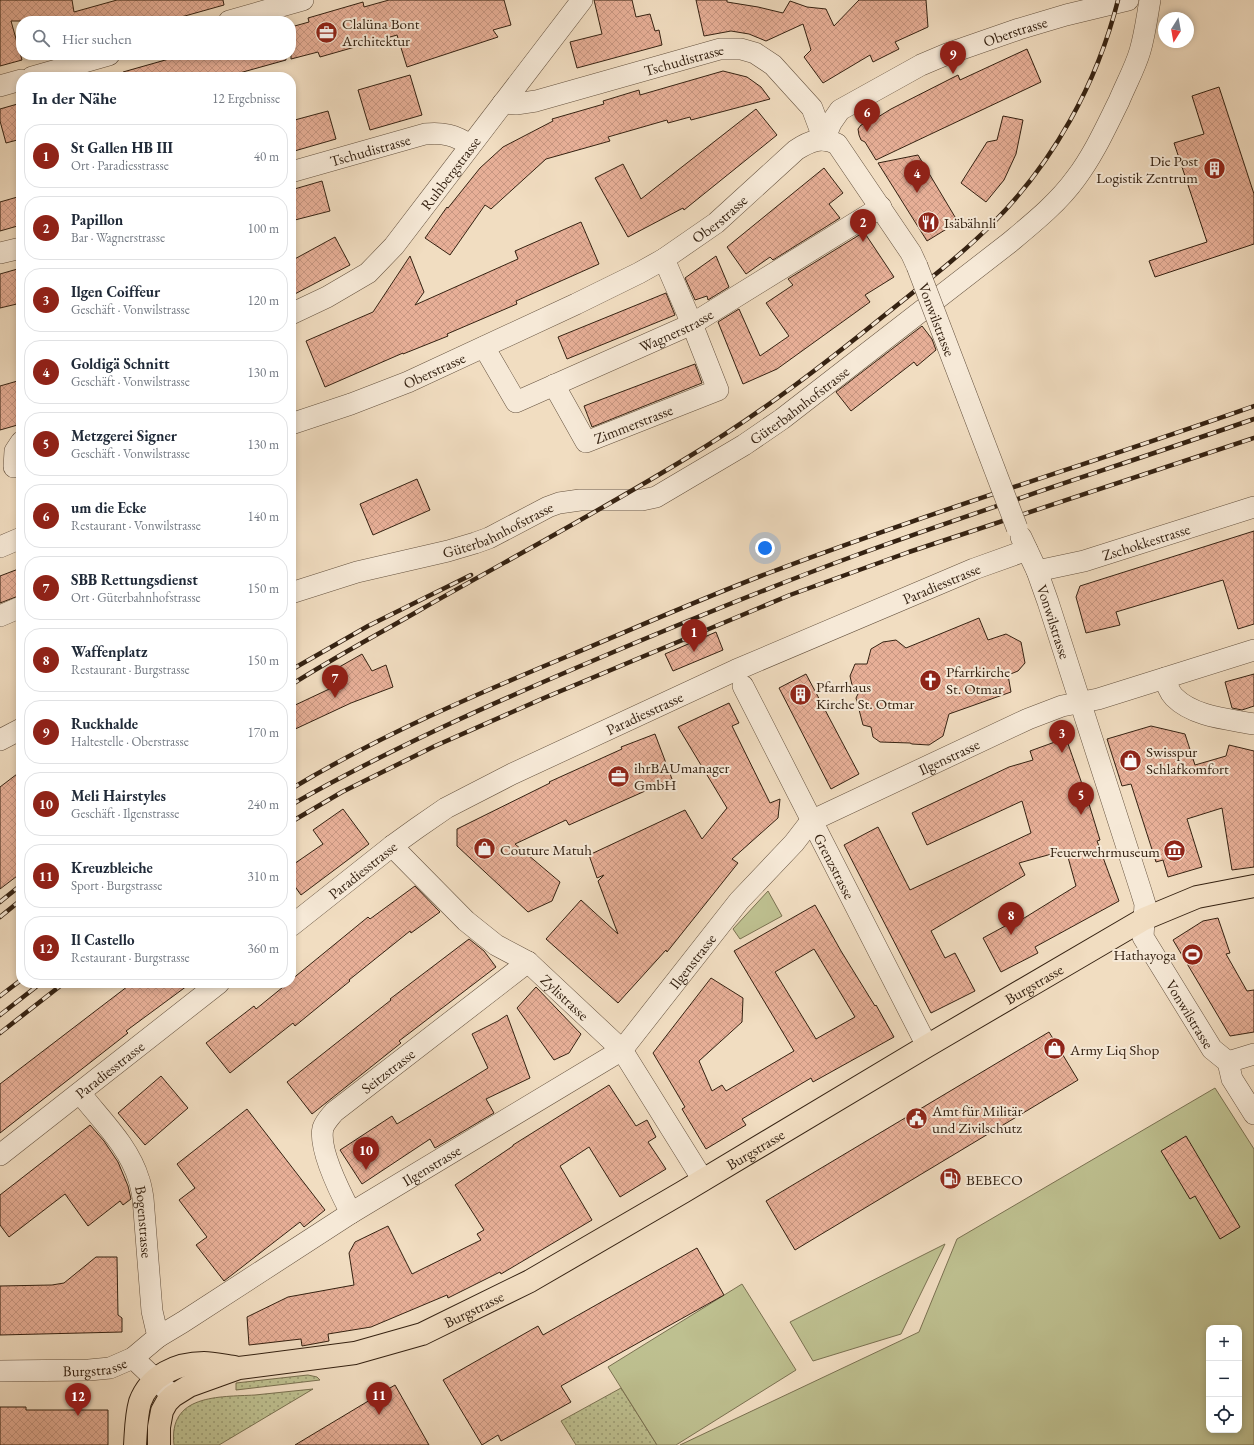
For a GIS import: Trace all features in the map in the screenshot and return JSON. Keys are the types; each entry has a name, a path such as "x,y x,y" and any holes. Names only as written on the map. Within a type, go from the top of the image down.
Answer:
{"main road":[{"name":"Burgstrasse","path":"240,1368 355,1353 422,1334 530,1282 1144,919 1197,897 1254,886"},
{"path":"135,1445 140,1402 146,1389 155,1379 168,1370 186,1365 205,1363 240,1368"},
{"path":"159,1445 159,1427 162,1411 167,1402 173,1396 189,1386 240,1368"}],"street":[{"path":"247,16 303,0"},
{"name":"Ruhbergstrasse","path":"296,312 368,273 394,246 582,0"},
{"name":"Oberstrasse","path":"296,422 351,404 408,382 583,301 664,259 716,223 796,150 809,142 824,140 831,123 840,110 921,65 1019,29 1066,15 1128,0"},
{"name":"Güterbahnhofstrasse","path":"296,591 357,572 448,551 475,543 495,535 548,506 559,503 580,500 650,499 674,487 744,445 782,419 1009,243 1061,196 1076,178 1089,158 1133,70 1145,32 1150,0"},
{"name":"Tschudistrasse","path":"503,103 516,104 536,102 720,49 740,49 755,53 773,65 812,108 824,140"},
{"path":"50,72 92,60"},
{"path":"0,86 16,81"},
{"name":"Tschudistrasse","path":"296,171 424,134 448,134 456,136 470,145"},
{"name":"Vonwilstrasse","path":"824,140 832,141 837,144 881,207 911,253 917,266 1017,528 1037,571 1081,702 1145,904 1143,937 1212,1049 1228,1062"},
{"name":"Wagnerstrasse","path":"484,347 516,402 692,324 881,207"},
{"path":"0,254 16,249"},
{"path":"664,259 692,324"},
{"name":"Zimmerstrasse","path":"554,385 586,442 718,390 692,324"},
{"path":"12,468 16,450"},
{"name":"Zschokkestrasse","path":"1037,571 1084,561 1254,507"},
{"path":"0,547 16,540"},
{"name":"Paradiesstrasse","path":"296,922 392,846 446,808 512,774 736,670 967,572 1027,550"},
{"path":"0,616 16,609"},
{"name":"Ilgenstrasse","path":"158,1337 351,1213 622,1050 739,901 794,843 811,821 1028,719 1062,706 1098,699 1254,650"},
{"path":"1165,678 1168,689 1174,697 1191,709 1211,715 1254,724"},
{"name":"Grenzstrasse","path":"743,686 927,1046"},
{"path":"0,740 16,732"},
{"name":"Zylistrasse","path":"392,846 466,921 496,945 528,962 622,1050 703,1180"},
{"name":"Seitzstrasse","path":"351,1213 340,1192 323,1147 323,1127 326,1120 334,1112 528,962"},
{"name":"Paradiesstrasse","path":"0,1155 213,988"},
{"path":"1254,1054 1228,1062 1232,1079 1254,1114"},
{"name":"Bogenstrasse","path":"80,1093 128,1155 140,1180 143,1198 152,1311 158,1337"},
{"path":"133,1358 158,1337"},
{"name":"Burgstrasse","path":"0,1371 89,1370 110,1368 133,1358 173,1396"}],"green space":[{"path":"768,891 782,916 740,939 733,929"},
{"path":"1215,1088 1254,1149 1254,1445 680,1445 919,1332 957,1239"},
{"path":"945,1244 901,1334 813,1361 790,1322"},
{"path":"742,1284 796,1370 676,1445 657,1445 608,1367"},
{"path":"308,1375 317,1377 320,1380 236,1390 236,1383"},
{"path":"621,1388 657,1445 576,1445 561,1421"},
{"path":"313,1389 219,1445 174,1445 174,1428 179,1416 188,1407 199,1402 226,1396 255,1395"}],"building":[{"path":"0,0 72,0 74,12 117,0 223,0 224,5 185,16 16,16 16,21 11,21 16,39 16,60 22,60 0,66"},
{"path":"389,0 504,0 511,25 493,30 498,37 407,67 397,35 320,57 318,52 296,58 296,26 309,22 308,18 363,2 364,7"},
{"path":"594,0 632,0 636,17 650,14 655,31 659,30 662,45 577,68 570,42 602,34"},
{"path":"696,0 727,0 727,2 783,13 790,1 807,7 826,9 834,26 859,0 926,0 928,27 895,42 899,49 873,62 870,55 823,83 804,57 811,50 803,24 766,41 749,34 731,31 704,36"},
{"path":"1027,49 1041,82 876,160 865,142 861,140 858,129 861,125 870,122 891,109 958,75 960,80"},
{"path":"165,60 286,60 243,72 123,72"},
{"path":"723,71 747,77 761,87 770,99 691,120 690,117 668,123 667,120 608,137 610,141 546,159 491,209 485,205 450,255 425,238 447,207 448,208 480,168 503,147 553,121 552,119 604,104 603,101 639,90 640,95"},
{"path":"410,75 422,115 370,130 358,90"},
{"name":"Die Post Logistik Zentrum","path":"1219,87 1254,194 1254,244 1155,277 1149,261 1207,242 1174,143 1204,134 1192,96"},
{"path":"16,104 16,140 6,143 0,121 0,109"},
{"path":"756,109 777,135 684,210 683,208 628,237 595,178 623,164 641,199"},
{"path":"328,111 336,139 296,151 296,120"},
{"path":"1003,116 1023,120 1016,154 1004,180 986,202 961,183 987,142 997,140"},
{"path":"918,155 958,222 927,241 878,163"},
{"path":"824,168 843,193 829,204 840,218 773,260 770,257 746,274 727,247"},
{"path":"322,181 330,211 296,220 296,189"},
{"path":"16,197 16,226 0,231 0,202"},
{"path":"581,222 599,264 516,301 517,304 447,334 448,336 403,353 325,387 306,341 373,312 410,256 424,292 415,305 518,259 515,251"},
{"path":"864,232 894,277 865,295 870,302 777,369 743,384 718,322 739,309 760,356 789,336 766,303 793,285 788,279"},
{"path":"335,237 350,265 296,293 296,258"},
{"path":"716,256 729,287 708,300 707,296 695,300 685,278"},
{"path":"16,269 16,304 0,308 0,274"},
{"path":"666,293 675,315 567,359 558,337"},
{"path":"922,326 932,339 936,350 917,366 914,362 851,411 836,392"},
{"path":"695,364 702,383 592,427 584,406"},
{"path":"16,381 16,425 0,430 0,386"},
{"path":"417,479 430,510 373,535 360,504"},
{"path":"1254,531 1254,624 1238,629 1223,580 1116,612 1120,625 1086,633 1076,597 1080,586"},
{"path":"16,570 16,597 0,603 0,576"},
{"name":"Pfarrkirche St. Otmar","path":"979,618 988,640 1006,634 1021,642 1025,663 1018,671 1008,675 1011,692 949,714 943,736 929,745 880,742 873,737 871,727 863,725 856,698 859,692 852,685 850,676 855,664 867,664 871,649 883,642 896,640 906,648"},
{"path":"716,632 723,650 673,671 665,654"},
{"path":"362,654 372,671 386,665 393,687 351,703 296,729 296,705 342,683 334,670"},
{"path":"806,674 859,774 831,789 779,688"},
{"path":"1254,674 1254,706 1242,710 1232,708 1225,682"},
{"path":"729,703 739,723 732,726 770,803 780,799 778,818 732,859 738,863 667,952 666,950 618,1003 546,939 581,900 618,934 598,881 604,875 597,878 589,855 685,810 702,839 727,808 678,727"},
{"path":"1151,726 1185,734 1195,765 1226,756 1229,745 1254,751 1254,867 1232,870 1222,808 1187,819 1202,867 1168,877 1163,860 1156,862 1131,784 1122,786 1107,739"},
{"path":"655,734 672,779 569,825 566,820 515,844 560,882 552,901 528,912 457,846 457,829 550,783 549,782 622,749 621,747"},
{"path":"1066,738 1100,840 1097,841 1119,901 1035,947 1038,953 1001,972 983,938 1020,918 1021,920 1076,886 1066,850 1019,863 1025,875 931,931 945,958 955,953 975,991 931,1013 844,845 878,827 910,890 1031,833 1022,801 927,845 912,813 1009,767 1033,760 1030,751"},
{"path":"16,775 16,877 0,889 0,787"},
{"path":"343,809 369,844 301,895 296,888 296,863 323,844 313,830"},
{"path":"415,886 440,912 411,933 410,931 295,1026 293,1023 230,1073 206,1043 254,1006 256,1009 282,988 296,988 296,976 368,917 370,919"},
{"path":"815,905 841,951 875,1006 876,1005 894,1037 813,1082 811,1078 742,1119 746,1125 706,1149 682,1109 685,1107 653,1053 711,978 743,998 742,1022 699,1061 712,1091 722,1085 726,1091 794,1051 734,951","holes":["814,949 855,1017 816,1039 775,972"]},
{"path":"1218,918 1230,953 1226,954 1247,991 1254,990 1254,1032 1230,1036 1173,940 1203,921"},
{"path":"469,939 484,951 496,967 399,1041 401,1043 312,1114 287,1082 391,1000 390,999"},
{"path":"536,987 581,1034 569,1053 554,1060 517,1008"},
{"path":"125,988 184,988 126,1031 128,1033 0,1133 0,1084"},
{"path":"507,1015 530,1078 486,1099 494,1113 435,1148 430,1139 362,1184 340,1150 392,1116 397,1124 488,1068 472,1034"},
{"path":"1049,1032 1078,1080 795,1250 766,1201"},
{"path":"161,1076 188,1108 145,1145 118,1113"},
{"path":"609,1085 636,1126 647,1120 656,1137 648,1142 666,1169 620,1197 589,1147 560,1166 592,1220 501,1274 500,1272 448,1298 447,1295 371,1327 328,1334 329,1341 302,1346 301,1339 249,1345 247,1317 288,1297 354,1285 349,1253 355,1242 388,1226 412,1274 481,1240 477,1234 484,1230 455,1185 513,1145"},
{"path":"247,1109 325,1210 304,1227 300,1222 224,1281 196,1245 207,1237 179,1200 195,1188 177,1164"},
{"path":"90,1125 104,1141 118,1162 128,1186 131,1199 123,1205 120,1201 88,1226 65,1194 9,1237 0,1225 0,1195"},
{"path":"1186,1136 1240,1227 1220,1239 1195,1196 1190,1199 1161,1151"},
{"path":"697,1248 724,1295 561,1386 571,1402 501,1441 498,1435 482,1445 443,1380 538,1326 543,1335"},
{"path":"96,1257 117,1257 118,1315 122,1318 122,1332 0,1335 0,1286 52,1285 64,1283"},
{"path":"395,1385 429,1445 295,1445"},
{"path":"0,1407 26,1407 26,1410 108,1410 108,1445 0,1445"}],"railway":[{"path":"296,682 323,665 619,498 711,443 813,372 967,248 1014,200 1034,175 1070,121 1098,62 1118,0"},
{"path":"296,786 359,751 429,716 669,613 766,574 887,530 1254,406"},
{"path":"296,802 328,784 403,746 519,692 725,606 821,568 904,538 1254,419"},
{"path":"296,819 342,792 435,746 544,698 790,595 909,552 1254,438"},
{"path":"296,667 368,626 471,575"},
{"path":"0,902 16,889"},
{"path":"0,917 16,904"},
{"path":"0,996 16,984"},
{"path":"0,1015 35,988"},
{"path":"0,1033 58,988"}],"place":[{"name":"Clalüna Bont Architektur","path":"326,32"},
{"name":"Ruckhalde","path":"953,74"},
{"name":"um die Ecke","path":"867,132"},
{"name":"Die Post Logistik Zentrum","path":"1214,169"},
{"name":"Goldigä Schnitt","path":"917,193"},
{"name":"Isäbähnli","path":"929,222"},
{"name":"Papillon","path":"863,242"},
{"name":"St Gallen HB III","path":"694,652"},
{"name":"Pfarrkirche St. Otmar","path":"930,680"},
{"name":"Pfarrhaus Kirche St. Otmar","path":"800,695"},
{"name":"SBB Rettungsdienst","path":"335,698"},
{"name":"Ilgen Coiffeur","path":"1062,753"},
{"name":"Swisspur Schlafkomfort","path":"1130,760"},
{"name":"ihrBAUmanager GmbH","path":"618,776"},
{"name":"Metzgerei Signer","path":"1081,815"},
{"name":"Couture Matuh","path":"484,849"},
{"name":"Feuerwehrmuseum","path":"1175,851"},
{"name":"Waffenplatz","path":"1011,935"},
{"name":"Hathayoga","path":"1192,954"},
{"name":"Army Liq Shop","path":"1054,1049"},
{"name":"Amt für Militär und Zivilschutz","path":"916,1119"},
{"name":"Meli Hairstyles","path":"366,1170"},
{"name":"BEBECO","path":"950,1179"},
{"name":"Kreuzbleiche","path":"379,1415"},
{"name":"Il Castello","path":"78,1416"}]}
